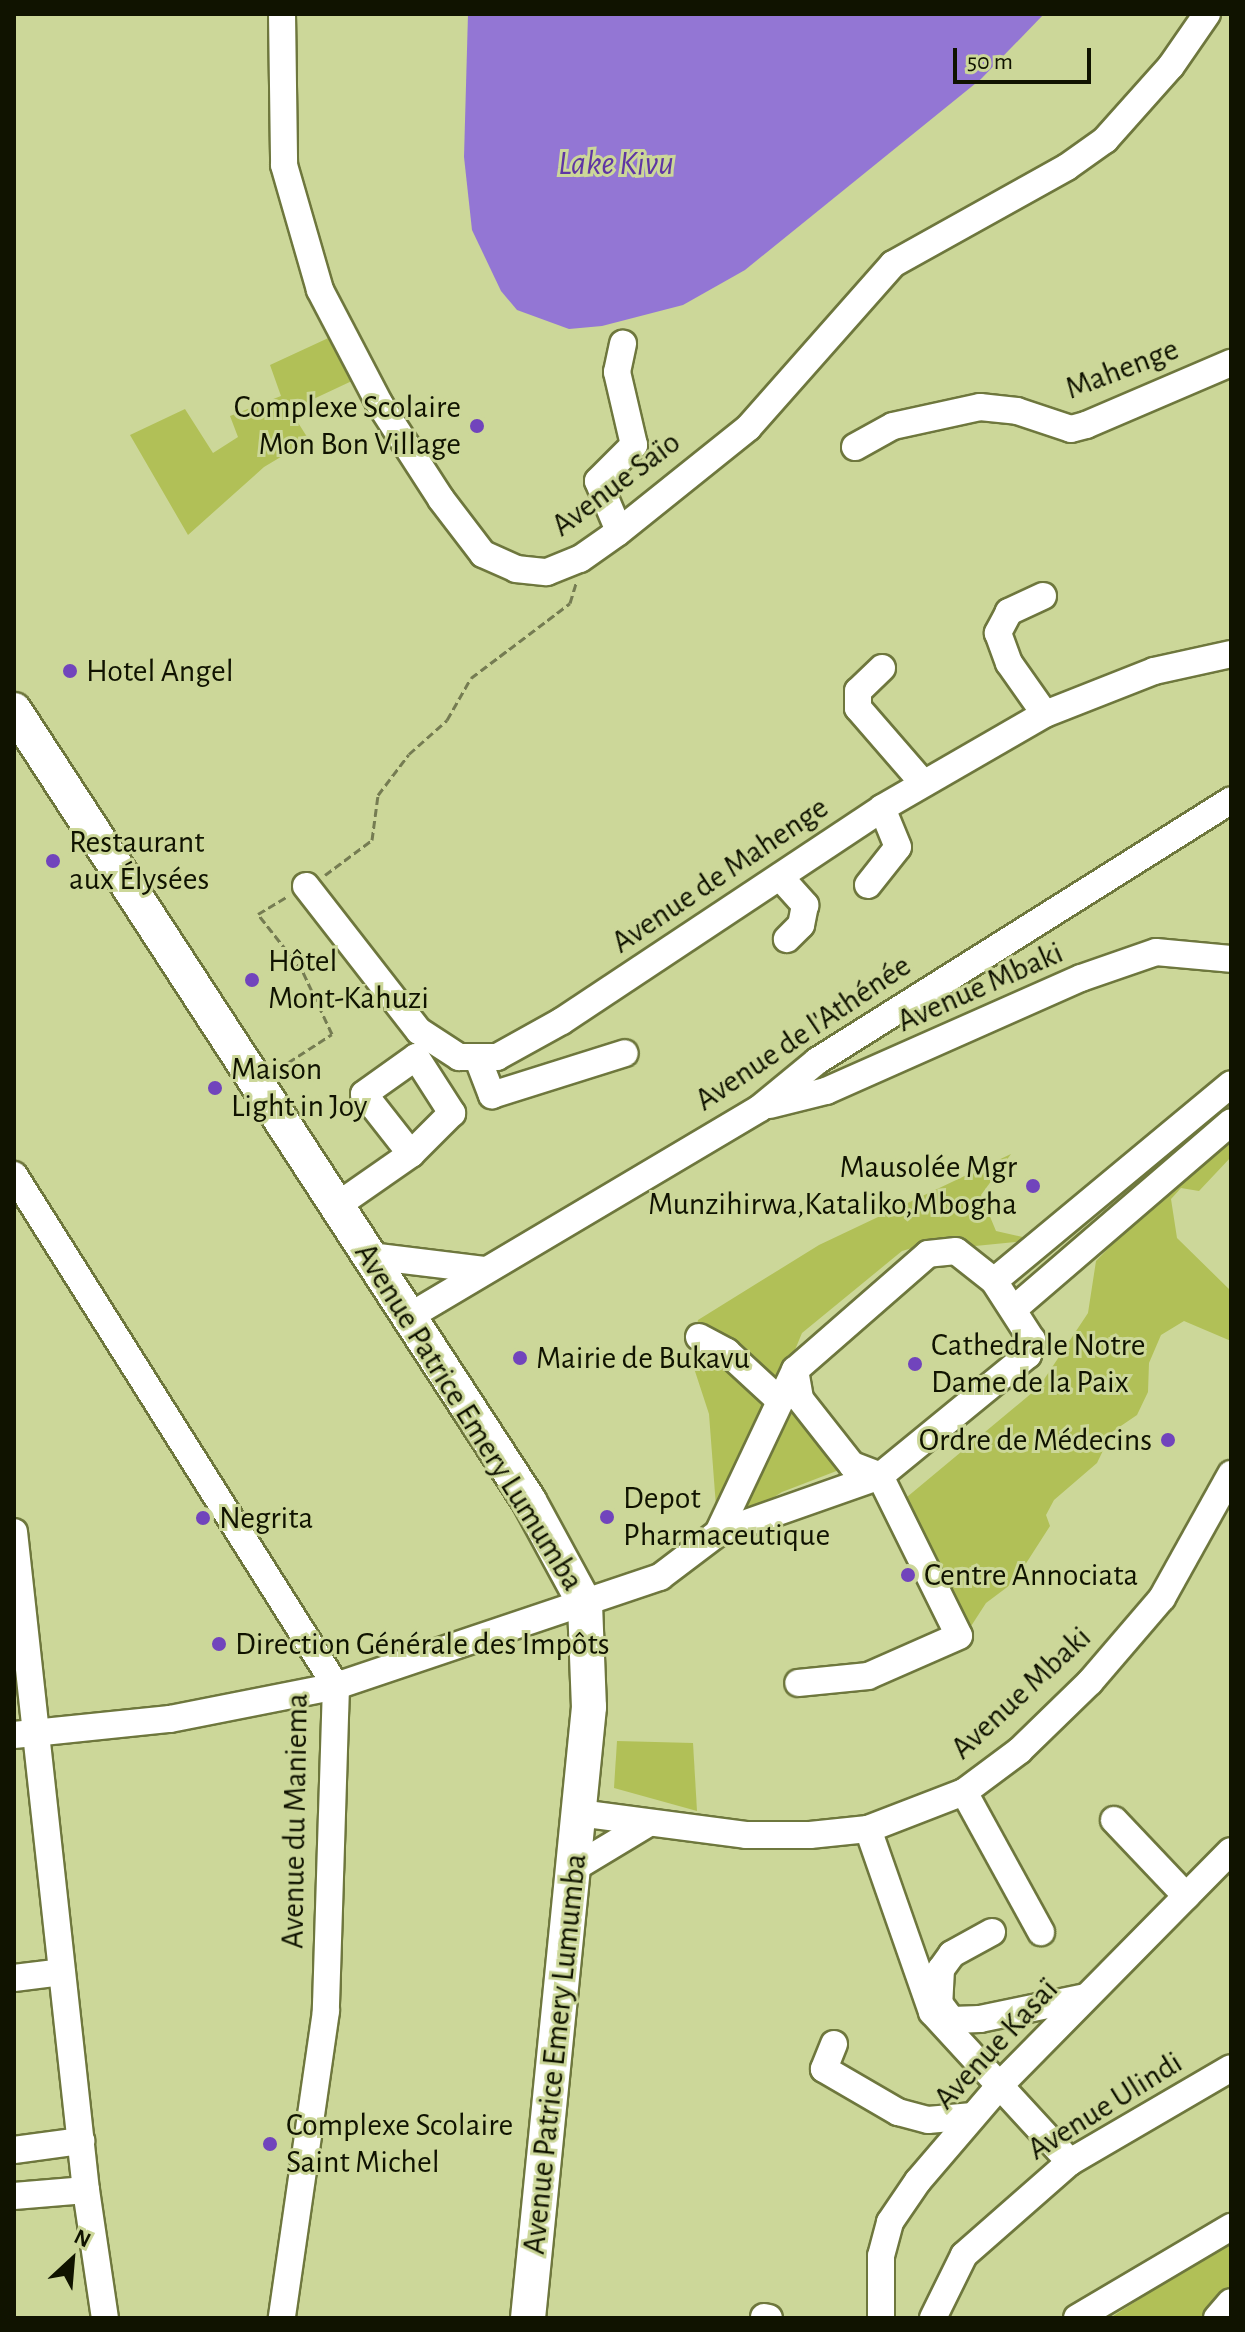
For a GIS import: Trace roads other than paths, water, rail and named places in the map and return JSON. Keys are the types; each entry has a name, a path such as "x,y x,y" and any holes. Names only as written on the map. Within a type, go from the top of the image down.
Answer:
{"main road":[{"name":"Avenue Patrice Emery Lumumba","path":"14,710 537,1514 585,1604 589,1707 528,2318"}],"street":[{"name":"Avenue Saïo","path":"282,14 282,146 291,203 320,290 357,362 441,499 483,554 516,569 547,572 580,559 748,428 893,264 1067,167 1105,140 1171,66 1207,14"},
{"path":"619,531 598,481 634,445 617,372 623,344"},
{"name":"Mahenge","path":"855,447 893,426 980,407 1017,411 1071,429 1231,363"},
{"path":"1043,596 1009,612 998,633 1009,663 1045,714"},
{"name":"Avenue de Mahenge","path":"478,1059 497,1057 562,1021 882,808 1045,714 1154,671 1231,654"},
{"path":"882,668 858,691 858,708 923,783"},
{"name":"Avenue de l'Athénée","path":"410,1316 760,1108 817,1061 1231,800"},
{"path":"868,885 898,847 882,808"},
{"path":"780,877 805,905 801,925 787,939"},
{"path":"306,886 419,1031 440,1048 478,1059 492,1095 625,1053"},
{"name":"Avenue Mbaki","path":"760,1108 826,1091 1081,978 1156,952 1191,951 1231,959"},
{"path":"1015,1308 1231,1084"},
{"path":"994,1281 1149,1172 1231,1122"},
{"path":"338,1205 411,1154"},
{"name":"Avenue du Maniema","path":"14,1175 23,1202 336,1686 326,2011 282,2318"},
{"path":"26,1734 170,1719 336,1686 660,1577 718,1533 880,1476 1021,1366 1032,1340 1015,1308 994,1281 956,1251 928,1254 795,1370 778,1399 718,1533"},
{"path":"370,1256 486,1270"},
{"path":"699,1337 720,1347 778,1399"},
{"path":"795,1370 800,1399 852,1465 880,1476 959,1636 868,1676 798,1683"},
{"name":"Avenue Mbaki","path":"579,1813 746,1835 868,1829 964,1792 1019,1751 1090,1682 1162,1598 1221,1514 1231,1474"},
{"path":"14,1532 26,1734 62,1972 86,2190 105,2318"},
{"path":"964,1792 1041,1932"},
{"path":"1114,1820 1186,1896"},
{"path":"574,1868 649,1823"},
{"path":"868,1829 932,2012 1070,2162"},
{"name":"Avenue Kasaï","path":"881,2318 881,2256 890,2222 918,2181 1001,2084 1231,1851"},
{"path":"992,1932 952,1954 941,1969 939,2003 952,2020 980,2019 1086,1997"},
{"path":"14,1978 62,1972"},
{"path":"834,2044 824,2069 898,2112 928,2120 973,2116"},
{"name":"Avenue Ulindi","path":"933,2318 964,2255 1070,2162 1231,2068"},
{"path":"14,2150 81,2141"},
{"path":"14,2196 86,2190"},
{"path":"1077,2318 1231,2227"},
{"path":"1217,2318 1231,2302"}],"water":[{"name":"Lake Kivu","path":"468,14 1044,14 981,79 745,270 683,305 602,326 569,329 517,310 501,291 472,230 464,157"}],"place":[{"name":"Complexe Scolaire Mon Bon Village","path":"477,426"},
{"name":"Hotel Angel","path":"70,671"},
{"name":"Restaurant aux Élysées","path":"53,861"},
{"name":"Hôtel Mont-Kahuzi","path":"252,980"},
{"name":"Maison Light in Joy","path":"215,1088"},
{"name":"Mausolée Mgr Munzihirwa,Kataliko,Mbogha","path":"1033,1186"},
{"name":"Mairie de Bukavu","path":"520,1358"},
{"name":"Cathedrale Notre Dame de la Paix","path":"915,1364"},
{"name":"Ordre de Médecins","path":"1168,1440"},
{"name":"Depot Pharmaceutique","path":"607,1517"},
{"name":"Negrita","path":"203,1518"},
{"name":"Centre Annociata","path":"908,1575"},
{"name":"Direction Générale des Impôts","path":"219,1644"},
{"name":"Complexe Scolaire Saint Michel","path":"270,2144"}]}
